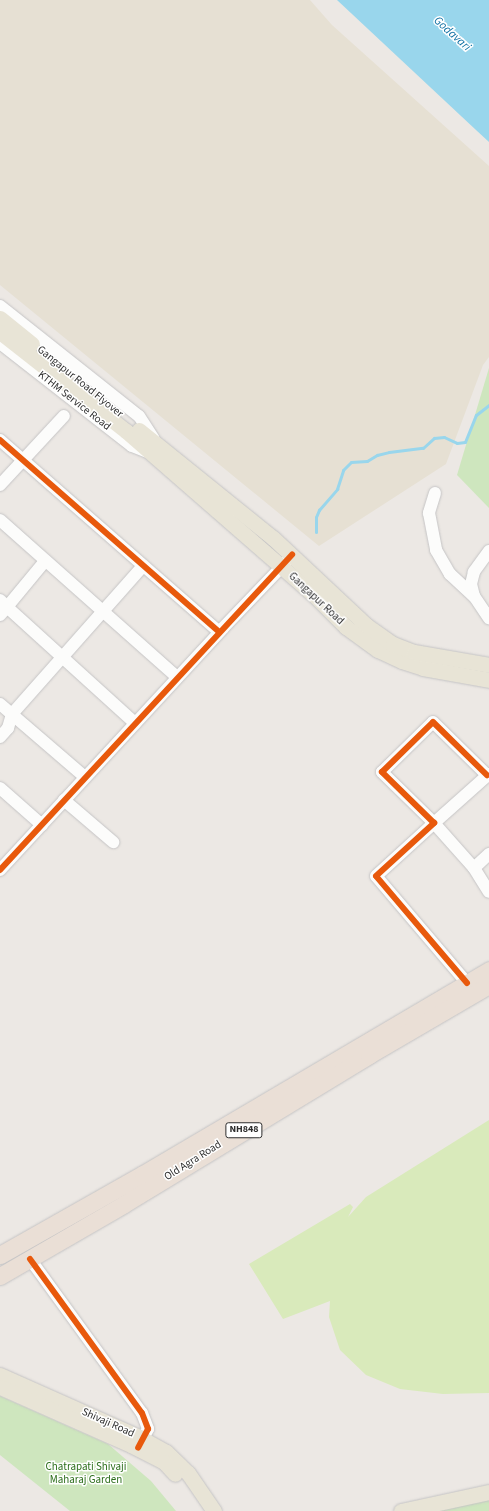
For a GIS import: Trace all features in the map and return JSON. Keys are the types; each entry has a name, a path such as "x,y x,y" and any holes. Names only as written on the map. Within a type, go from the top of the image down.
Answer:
{"highway":[{"name":"Old Agra Road","path":"0,1255 143,1174 467,983 489,974"},
{"name":"Old Agra Road","path":"0,1276 30,1260 369,1055 489,974"}],"main road":[{"name":"Gangapur Road Flyover","path":"0,318 156,450"},
{"name":"Gangapur Road Flyover","path":"0,332 129,428"},
{"name":"Gangapur Road","path":"156,450 292,555 367,626 393,644 414,652 489,665"},
{"name":"Gangapur Road","path":"156,450 346,627 378,650 402,662 423,668 489,680"},
{"name":"Shivaji Road","path":"0,1375 140,1444 164,1462 183,1482 204,1511"},
{"name":"Shivaji Road","path":"0,1387 140,1444 166,1452 188,1473 214,1511"},
{"path":"409,1510 489,1492"}],"street":[{"path":"0,306 139,416 156,450"},
{"name":"KTHM Service Road","path":"0,343 132,446 156,450"},
{"path":"0,485 64,416"},
{"path":"0,440 22,461 219,632"},
{"path":"435,493 429,513 436,550 450,574 474,596 489,618"},
{"path":"0,520 177,677"},
{"path":"474,596 471,584 474,572 489,551"},
{"path":"0,870 177,677 292,555"},
{"path":"46,561 2,607 62,657 135,723"},
{"path":"0,737 8,728 12,714 143,566"},
{"path":"0,704 86,777"},
{"path":"467,983 376,876 434,823 488,775 433,722 382,772 434,823 474,868 489,892"},
{"path":"0,788 42,824"},
{"path":"64,800 113,842"},
{"path":"474,868 489,854"},
{"path":"30,1260 142,1413 148,1429 140,1444"}],"shaded area":[{"path":"0,0 310,0 332,25 489,166 489,357 483,365 446,464 319,546 0,285"}],"green space":[{"path":"489,368 489,508 457,475"},
{"path":"489,1120 489,1393 443,1394 400,1389 366,1375 340,1350 329,1317 330,1301 283,1319 249,1264 350,1204 353,1207 348,1217 366,1197"},
{"name":"Chatrapati Shivaji Maharaj Garden","path":"0,1396 108,1444 151,1481 176,1511 70,1511 0,1455"},
{"path":"489,1497 489,1511 430,1511"}],"water":[{"name":"Godavari","path":"337,0 489,0 489,142 476,130"}],"waterway":[{"path":"316,532 316,517 319,510 337,489 343,470 351,462 367,461 377,455 389,452 423,448 434,438 444,437 457,443 465,442 476,415 489,405"}],"cycle path":[{"path":"0,440 219,632"},
{"path":"0,870 292,555"},
{"path":"467,983 376,876 434,823 382,772 433,722 487,775"},
{"path":"30,1259 142,1413 148,1429 138,1448"}]}
